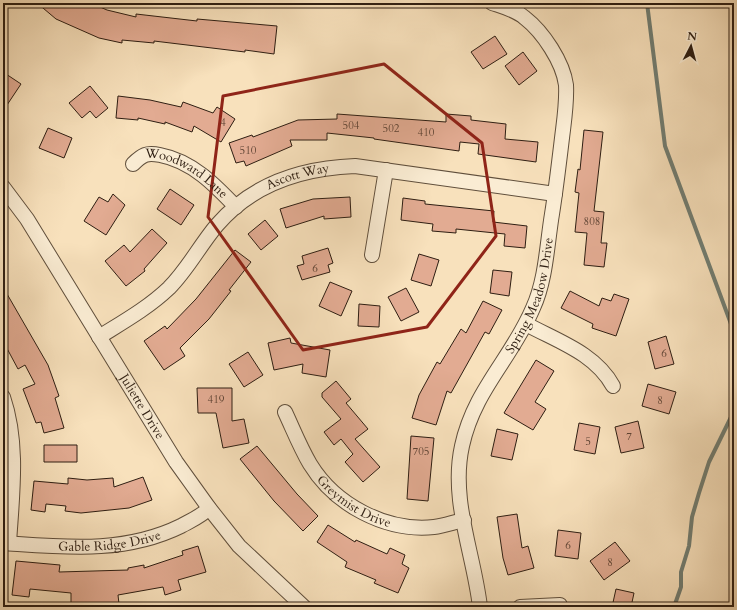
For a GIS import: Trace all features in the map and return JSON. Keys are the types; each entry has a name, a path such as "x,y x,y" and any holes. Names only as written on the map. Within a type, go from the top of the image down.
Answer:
{"street":[{"name":"Spring Meadow Drive","path":"480,607 460,495 459,470 462,448 467,426 474,407 485,387 526,324 534,306 540,283 555,194 565,111 566,84 556,55 539,32 525,17 507,8 492,3"},
{"name":"Woodward Lane","path":"133,164 145,155 151,153 166,156 200,173 216,186 236,207"},
{"name":"Ascott Way","path":"99,337 138,313 170,287 218,224 236,207 263,188 307,171 329,167 356,166 555,194"},
{"path":"372,255 386,170"},
{"name":"Juliette Drive","path":"3,187 27,219 176,462 239,546 304,607"},
{"path":"526,324 586,356 598,366 613,386"},
{"path":"3,397 12,433 14,460 6,543"},
{"name":"Greymist Drive","path":"285,412 310,465 334,492 350,505 367,515 389,523 411,527 434,527 464,520"},
{"name":"Gable Ridge Drive","path":"6,543 91,548 121,545 147,540 169,532 192,520 209,508"},
{"path":"520,607 560,605"}],"highlighted area":[{"path":"384,64 482,143 496,236 427,327 303,350 208,217 223,96"}],"building":[{"path":"37,3 91,3 107,10 136,17 136,14 197,21 197,19 277,26 274,54 154,41 154,43 122,40 122,43 99,38 56,19"},
{"path":"495,36 507,54 483,69 471,52"},
{"path":"523,52 537,71 519,85 505,66"},
{"path":"3,72 21,84 3,111"},
{"path":"90,86 108,108 96,118 90,111 82,118 69,103"},
{"path":"118,96 150,100 181,107 183,102 213,113 217,107 235,119 221,142 194,126 192,132 165,122 165,124 138,118 138,120 116,118"},
{"path":"337,114 446,122 446,114 471,116 471,120 506,124 505,139 538,142 536,162 478,154 479,144 460,142 459,151 374,138 327,133 327,140 290,140 292,146 246,166 244,161 236,163 229,143 252,135 253,137 298,120 337,119"},
{"path":"48,128 72,138 64,158 39,148"},
{"path":"584,130 603,132 594,211 604,212 601,243 607,243 604,267 584,265 587,233 575,232 579,193 575,192 578,169 580,170"},
{"path":"170,189 194,205 181,225 157,209"},
{"path":"113,194 125,205 106,235 84,221 99,197 108,202"},
{"path":"350,197 351,217 324,219 324,216 286,228 280,209 313,199"},
{"path":"403,198 425,201 425,204 494,211 493,222 527,226 525,248 504,246 505,234 456,229 456,233 432,231 433,224 401,220"},
{"path":"265,220 278,236 261,250 248,234"},
{"path":"152,229 167,243 144,269 145,271 126,286 105,261 124,245 130,252"},
{"path":"328,248 333,263 328,265 330,272 302,280 297,266 304,264 302,256"},
{"path":"235,250 251,262 209,319 180,348 185,356 164,370 144,341 165,326 167,329 196,299"},
{"path":"419,254 439,260 431,286 411,280"},
{"path":"493,270 512,272 509,296 490,293"},
{"path":"330,282 352,291 341,316 319,306"},
{"path":"3,287 48,365 59,396 55,398 64,428 44,433 41,422 36,423 23,389 35,384 25,365 18,369 3,341"},
{"path":"406,288 419,312 401,321 388,297"},
{"path":"570,291 599,306 602,298 611,301 614,294 629,299 616,336 592,328 593,324 561,308"},
{"path":"483,301 502,310 489,334 485,332 451,393 447,391 436,425 412,418 419,395 437,362 440,364 461,329 466,333"},
{"path":"359,304 380,306 379,327 358,326"},
{"path":"666,336 674,364 655,369 648,342"},
{"path":"290,338 291,343 330,350 326,377 302,373 303,364 274,370 268,343"},
{"path":"248,352 263,375 244,387 229,364"},
{"path":"536,360 554,371 535,402 546,409 533,430 504,413"},
{"path":"336,381 351,399 346,403 368,429 355,439 380,467 363,482 345,462 353,454 341,439 334,445 324,432 341,419 322,397 322,393"},
{"path":"648,384 676,392 669,414 642,406"},
{"path":"197,388 232,388 232,421 244,419 249,443 223,448 216,413 198,413"},
{"path":"638,421 644,448 621,453 615,427"},
{"path":"579,423 600,427 595,454 574,450"},
{"path":"497,429 518,434 512,460 491,456"},
{"path":"411,436 434,438 428,501 407,499"},
{"path":"44,445 77,445 77,462 44,462"},
{"path":"257,446 297,494 318,516 303,531 274,501 240,459"},
{"path":"143,477 152,500 129,508 81,513 65,511 66,506 46,504 45,512 31,510 34,481 68,484 68,478 87,480 113,478 114,487"},
{"path":"517,514 522,548 528,546 534,568 508,575 503,558 497,517"},
{"path":"328,525 355,542 356,540 387,554 390,548 405,555 402,564 409,568 398,593 374,583 376,580 345,567 347,562 317,542"},
{"path":"558,530 581,533 578,559 555,556"},
{"path":"615,542 630,561 604,580 590,561"},
{"path":"198,546 206,572 178,580 181,590 165,595 163,587 118,595 119,604 71,605 71,593 30,589 29,597 12,595 16,561 60,565 59,572 128,570 128,568 144,565 144,568 183,555 182,551"},
{"path":"616,589 634,593 631,607 612,607"}],"waterway":[{"path":"647,3 665,146 734,332"},
{"path":"674,607 681,587 681,572 689,546 692,517 699,493 709,462 734,411"}]}
